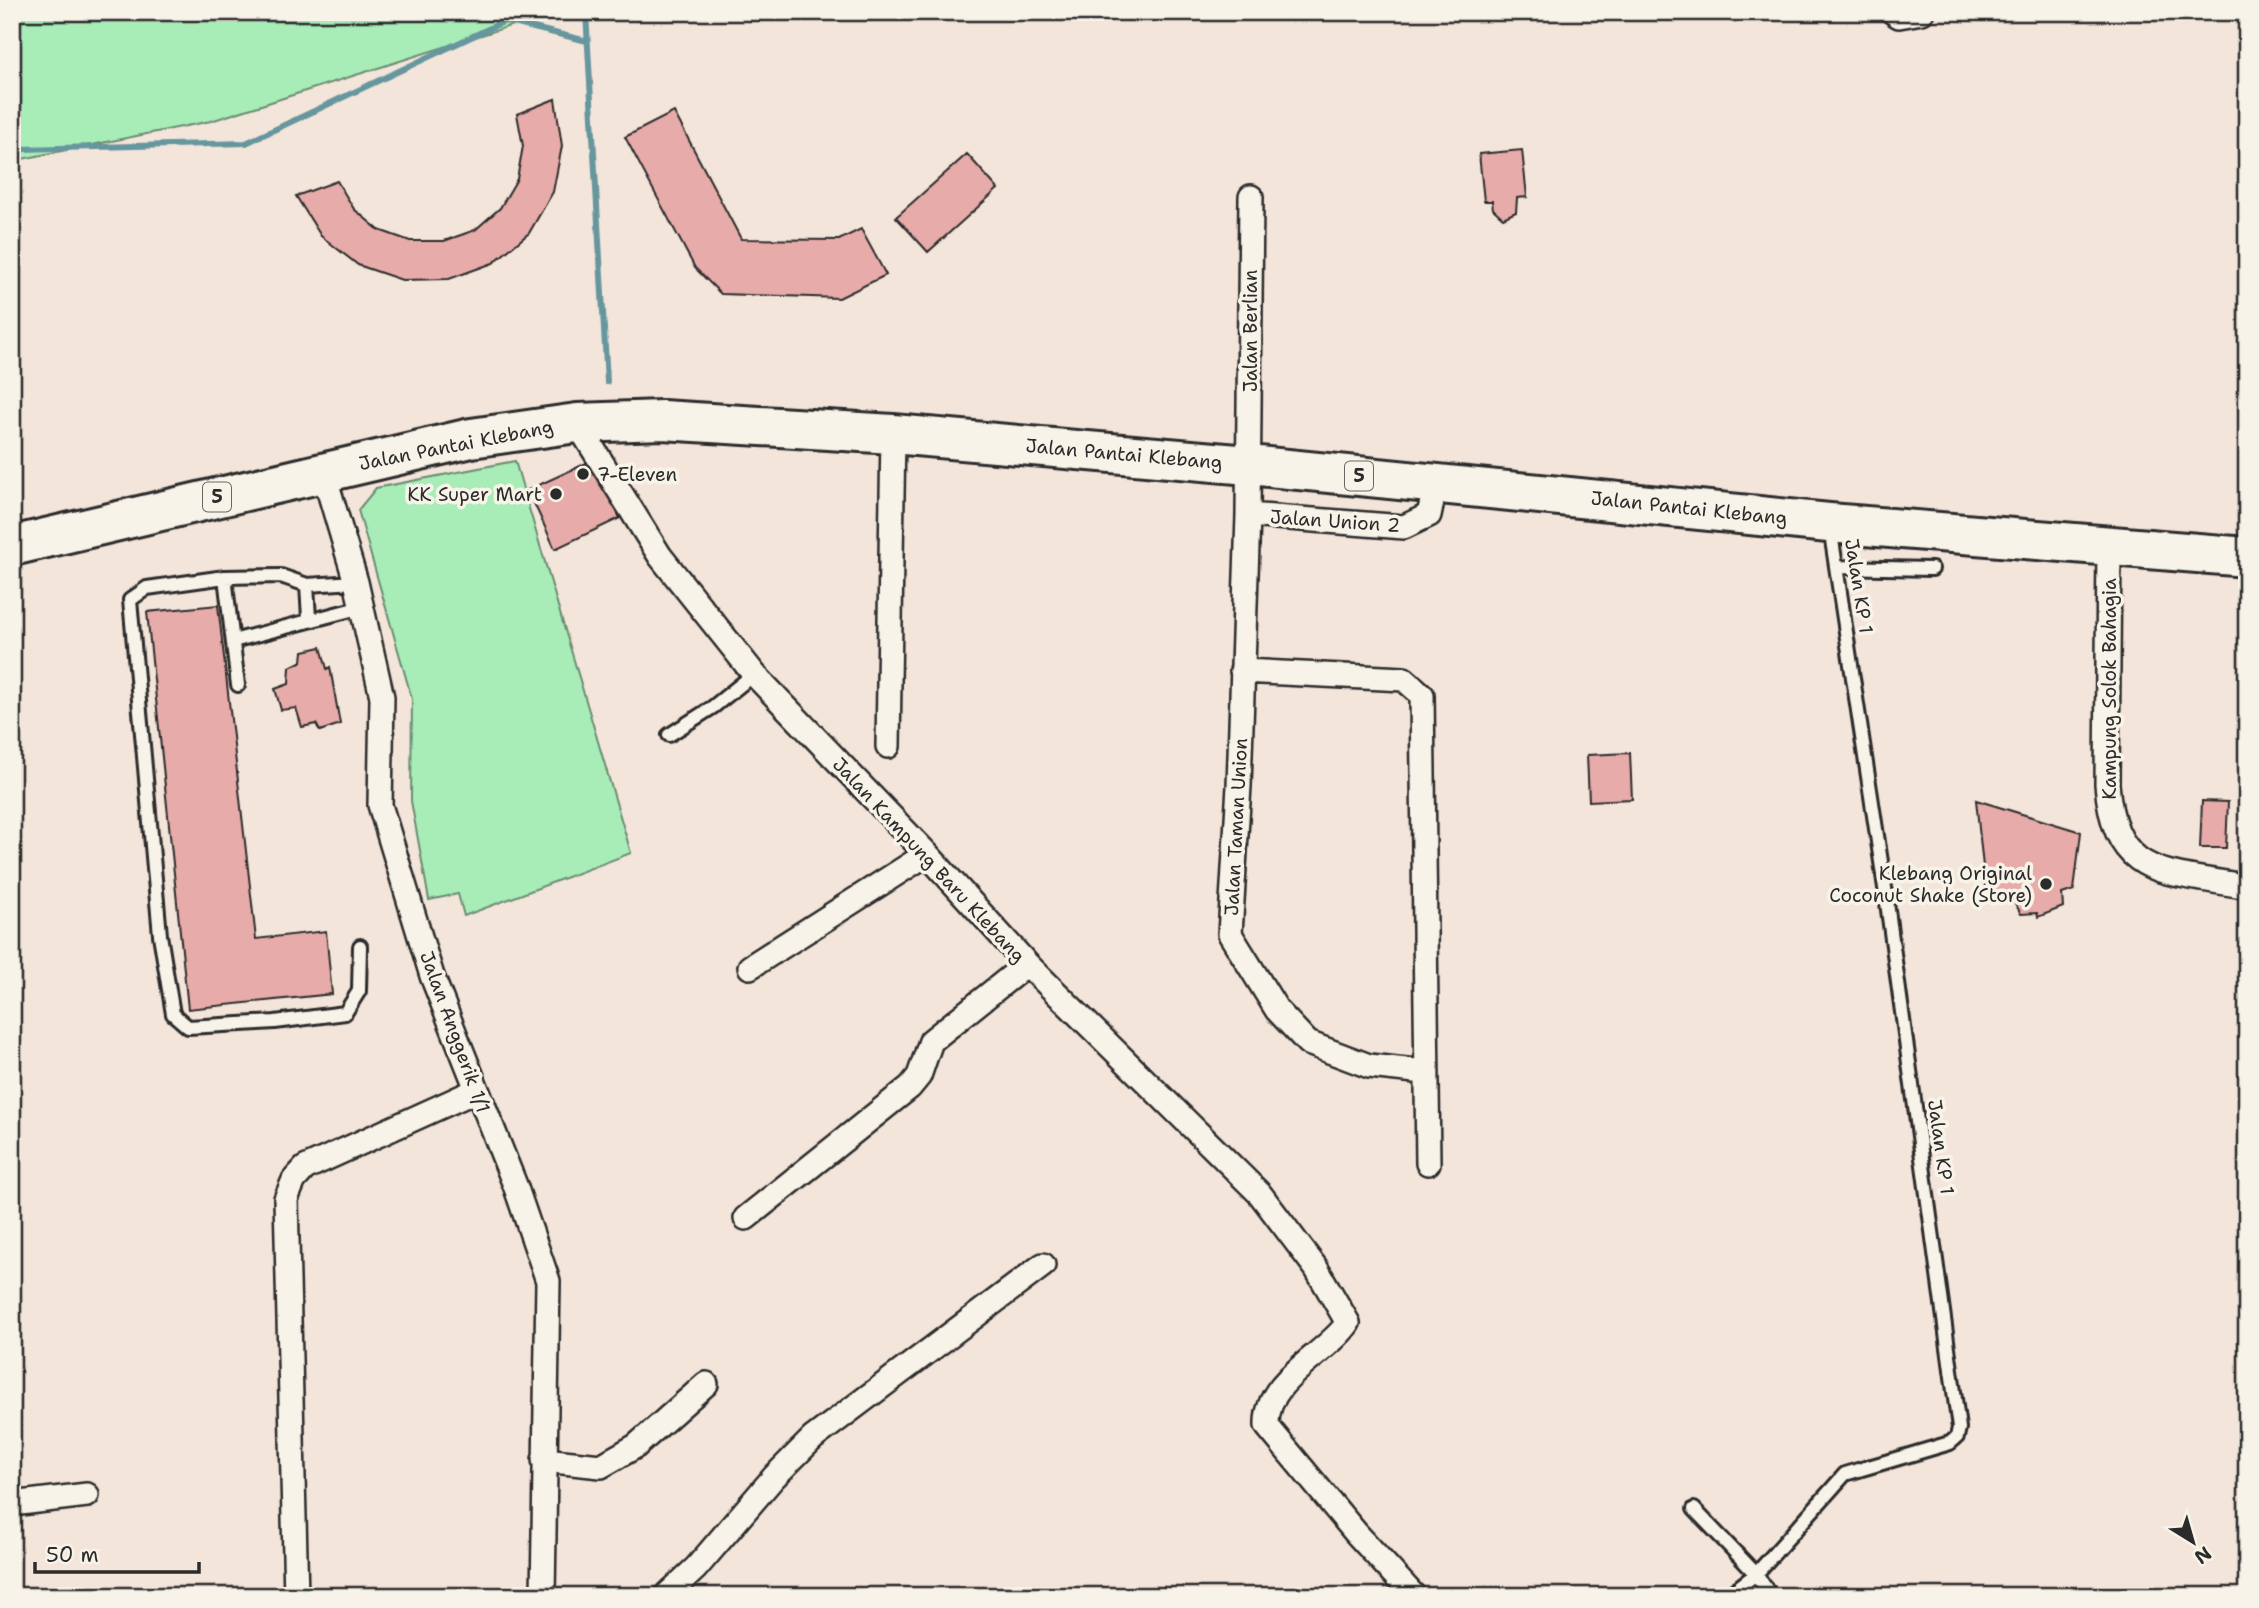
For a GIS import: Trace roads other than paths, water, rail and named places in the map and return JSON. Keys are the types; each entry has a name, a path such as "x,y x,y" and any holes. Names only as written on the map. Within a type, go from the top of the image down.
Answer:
{"highway":[{"name":"Jalan Pantai Klebang","path":"12,546 471,438 577,422 662,420 893,434 1249,465 1829,523 2109,544 2247,558"}],"street":[{"path":"1893,12 1899,16 1922,12"},
{"name":"Jalan Berlian","path":"1249,465 1251,197"},
{"name":"Jalan Kampung Baru Klebang","path":"577,422 660,556 754,674 927,854 1027,964 1260,1194 1316,1268 1348,1323 1337,1339 1282,1386 1266,1410 1266,1426 1356,1533 1414,1596"},
{"path":"888,746 893,434"},
{"name":"Jalan Taman Union","path":"1249,465 1239,786 1230,934 1277,1010 1308,1043 1369,1066 1425,1072"},
{"name":"Jalan Anggerik 1/1","path":"323,471 356,582 382,697 380,805 432,976 475,1091 515,1185 548,1281 543,1596"},
{"name":"Jalan Union 2","path":"1248,515 1404,527 1429,515 1436,483"},
{"name":"Kampung Solok Bahagia","path":"2109,544 2107,784 2109,811 2115,832 2127,853 2146,866 2247,887"},
{"path":"1242,671 1404,679 1422,695 1428,1163"},
{"path":"750,967 927,854"},
{"path":"746,1218 910,1087 919,1076 931,1041 1027,964"},
{"path":"296,1596 286,1199 294,1180 305,1168 475,1091"},
{"path":"666,1596 696,1568 774,1477 813,1438 1043,1265"},
{"path":"544,1460 601,1466 636,1446 706,1384"},
{"path":"12,1504 87,1495"}],"lane":[{"name":"Jalan KP 1","path":"1727,1596 1756,1574 1844,1474 1950,1443 1957,1437 1959,1428 1887,901 1829,523"},
{"path":"1836,567 1932,569"},
{"path":"356,582 307,585 281,576 225,577 147,588 130,600 160,935 173,1014 188,1027 275,1022 345,1013 359,991 360,946"},
{"path":"225,577 238,685"},
{"path":"307,585 309,618"},
{"path":"233,640 309,618 362,607"},
{"path":"669,735 713,708 754,674"},
{"path":"1694,1509 1756,1574 1771,1596"}],"waterway":[{"path":"586,12 607,382"},
{"path":"12,152 22,149 246,143 505,21 587,41"}],"place":[{"name":"7-Eleven","path":"583,474"},
{"name":"KK Super Mart","path":"556,494"},
{"name":"Klebang Original Coconut Shake (Store)","path":"2046,884"}]}
